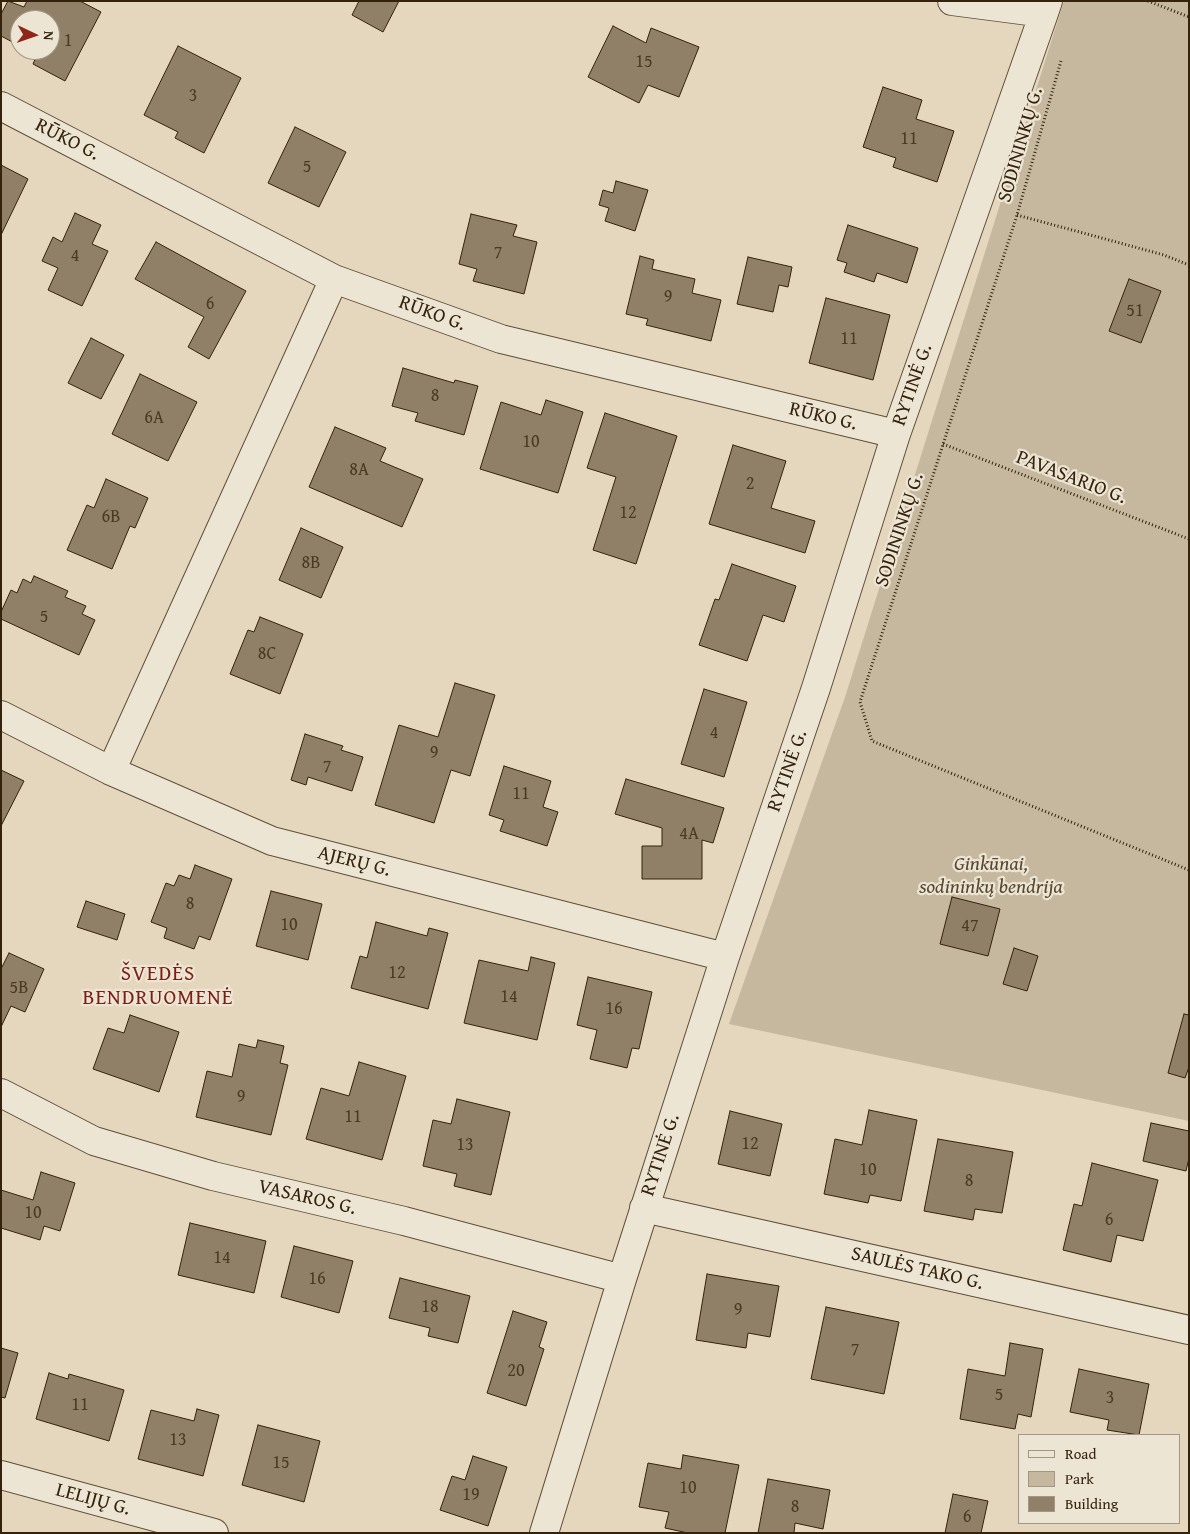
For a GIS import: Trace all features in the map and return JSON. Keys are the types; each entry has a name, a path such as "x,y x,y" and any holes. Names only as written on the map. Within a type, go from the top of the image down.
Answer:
{"street":[{"path":"952,1 1046,7"},
{"name":"RYTINĖ G.","path":"544,1533 644,1208 725,958 816,688 896,434 1046,7"},
{"name":"RŪKO G.","path":"1,106 334,279 501,340 896,434"},
{"path":"110,771 334,279"},
{"name":"AJERŲ G.","path":"1,715 110,771 272,841 725,958"},
{"name":"VASAROS G.","path":"1,1093 94,1141 213,1176 404,1221 622,1279"},
{"name":"SAULĖS TAKO G.","path":"644,1208 1189,1330"},
{"name":"LELIJŲ G.","path":"1,1475 214,1533"}],"path":[{"path":"1148,1 1189,17"},
{"name":"SODININKŲ G.","path":"1062,57 1017,215 860,702 872,741 1189,870"},
{"path":"1017,215 1164,255 1189,265"},
{"name":"PAVASARIO G.","path":"943,444 1189,540"}],"green space":[{"name":"Ginkūnai, sodininkų bendrija","path":"1064,1 1189,1 1189,1121 729,1024 845,697"}],"building":[{"path":"8,1 24,7 27,1 80,1 101,12 65,81 33,64 35,60 60,60 60,10 10,10 10,41 1,36 1,14"},
{"path":"359,1 399,1 383,32 352,15"},
{"path":"613,26 646,43 651,28 699,47 679,97 648,85 639,103 588,77"},
{"path":"178,46 241,78 204,153 175,138 178,132 144,115"},
{"path":"883,87 922,100 916,119 954,131 937,182 893,167 896,158 863,147"},
{"path":"295,127 346,152 319,207 268,183"},
{"path":"1,165 28,179 1,235"},
{"path":"616,181 648,190 635,231 605,221 609,208 599,205 603,190 613,193"},
{"path":"75,213 101,225 92,244 108,251 82,306 48,290 58,268 42,261 53,237 62,242"},
{"path":"471,214 517,225 513,236 537,242 524,294 473,281 477,269 459,264"},
{"path":"848,225 918,248 907,283 877,273 874,282 844,272 847,263 837,260"},
{"path":"156,242 246,291 209,359 188,347 204,317 135,279"},
{"path":"640,256 654,260 652,269 695,279 692,293 721,300 711,341 646,325 648,319 626,314"},
{"path":"748,257 792,267 788,287 779,285 773,312 737,304"},
{"path":"1129,279 1161,291 1141,343 1109,331"},
{"path":"826,298 890,315 873,380 809,363"},
{"path":"91,338 124,355 101,399 68,383"},
{"path":"403,368 454,383 455,380 478,386 464,435 415,421 418,413 392,406"},
{"path":"140,374 197,402 168,461 112,434"},
{"path":"546,400 583,412 558,493 480,469 501,402 541,415"},
{"path":"605,413 677,436 636,564 593,550 616,477 587,468"},
{"path":"335,427 386,448 380,461 423,479 402,527 309,487"},
{"path":"733,445 786,461 771,508 815,521 805,553 709,524"},
{"path":"106,479 148,498 135,528 130,526 112,569 67,550 87,505 94,508"},
{"path":"301,528 343,547 321,598 279,580"},
{"path":"732,564 796,586 784,622 763,615 747,661 699,645 715,599 719,600"},
{"path":"34,576 68,591 65,597 86,606 82,614 95,620 79,655 1,619 1,612 11,590 17,593 23,579 31,583"},
{"path":"260,617 303,634 280,694 230,674 248,630 254,632"},
{"path":"455,683 495,695 470,776 451,770 434,823 375,805 399,725 438,737"},
{"path":"704,689 747,702 724,777 681,764"},
{"path":"305,734 343,746 341,750 363,757 352,791 308,777 306,785 291,780"},
{"path":"504,766 551,781 543,807 558,812 547,846 500,831 504,820 489,815"},
{"path":"1,770 24,781 1,826"},
{"path":"626,779 724,808 713,843 702,840 702,879 642,879 642,846 662,846 662,828 615,814"},
{"path":"195,865 232,879 210,940 199,936 194,949 164,938 167,928 151,922 166,883 174,886 179,875 190,879"},
{"path":"271,891 322,904 308,960 256,946"},
{"path":"952,897 1000,909 988,956 940,944"},
{"path":"86,901 125,914 117,940 77,927"},
{"path":"376,922 427,936 429,928 448,933 428,1009 351,988 360,956 367,958"},
{"path":"1014,948 1038,956 1027,991 1003,984"},
{"path":"9,953 44,969 25,1012 11,1006 1,1027 1,969"},
{"path":"531,957 555,963 537,1040 464,1023 479,960 528,971"},
{"path":"588,977 652,992 639,1049 632,1048 627,1068 590,1059 597,1030 577,1025"},
{"path":"1184,1014 1189,1015 1189,1067 1185,1078 1168,1073"},
{"path":"130,1015 179,1032 159,1092 93,1069 108,1028 124,1033"},
{"path":"258,1040 284,1046 280,1063 288,1065 271,1135 196,1117 207,1071 232,1077 239,1044 256,1048"},
{"path":"359,1062 406,1076 382,1160 306,1139 321,1088 349,1096"},
{"path":"457,1099 510,1112 491,1195 454,1186 457,1174 423,1166 433,1120 451,1124"},
{"path":"869,1110 917,1120 901,1201 870,1195 868,1203 824,1194 835,1139 862,1145"},
{"path":"730,1111 782,1124 770,1176 718,1164"},
{"path":"1151,1123 1189,1131 1189,1158 1186,1171 1143,1161"},
{"path":"938,1139 1013,1152 1002,1213 975,1209 973,1220 924,1211"},
{"path":"1092,1163 1158,1180 1143,1241 1117,1235 1111,1262 1063,1250 1074,1204 1082,1206"},
{"path":"41,1172 75,1183 60,1231 44,1226 40,1240 1,1228 1,1190 33,1200"},
{"path":"190,1223 266,1241 254,1293 178,1275"},
{"path":"294,1246 353,1261 339,1313 281,1297"},
{"path":"707,1274 779,1286 770,1337 748,1333 746,1348 696,1340"},
{"path":"400,1278 470,1296 458,1343 428,1336 430,1328 389,1318"},
{"path":"826,1307 899,1322 884,1394 811,1379"},
{"path":"513,1311 547,1322 539,1347 544,1349 526,1406 487,1393"},
{"path":"1010,1343 1043,1349 1031,1417 1018,1414 1015,1429 960,1419 968,1369 1005,1376"},
{"path":"1,1348 18,1353 5,1398 1,1397"},
{"path":"1079,1369 1149,1384 1139,1434 1107,1430 1109,1420 1070,1412"},
{"path":"49,1373 68,1379 69,1374 124,1390 109,1441 36,1419"},
{"path":"197,1409 219,1415 203,1476 138,1459 151,1410 194,1421"},
{"path":"258,1425 320,1441 304,1502 242,1485"},
{"path":"683,1455 739,1465 725,1533 688,1533 665,1528 669,1512 639,1507 648,1463 681,1469"},
{"path":"473,1456 507,1467 488,1526 440,1510 452,1476 465,1480"},
{"path":"768,1479 830,1490 823,1529 795,1523 794,1533 758,1533"},
{"path":"953,1494 988,1501 981,1533 945,1533"}],"district":[{"name":"ŠVEDĖS BENDRUOMENĖ","path":"158,987"}]}
